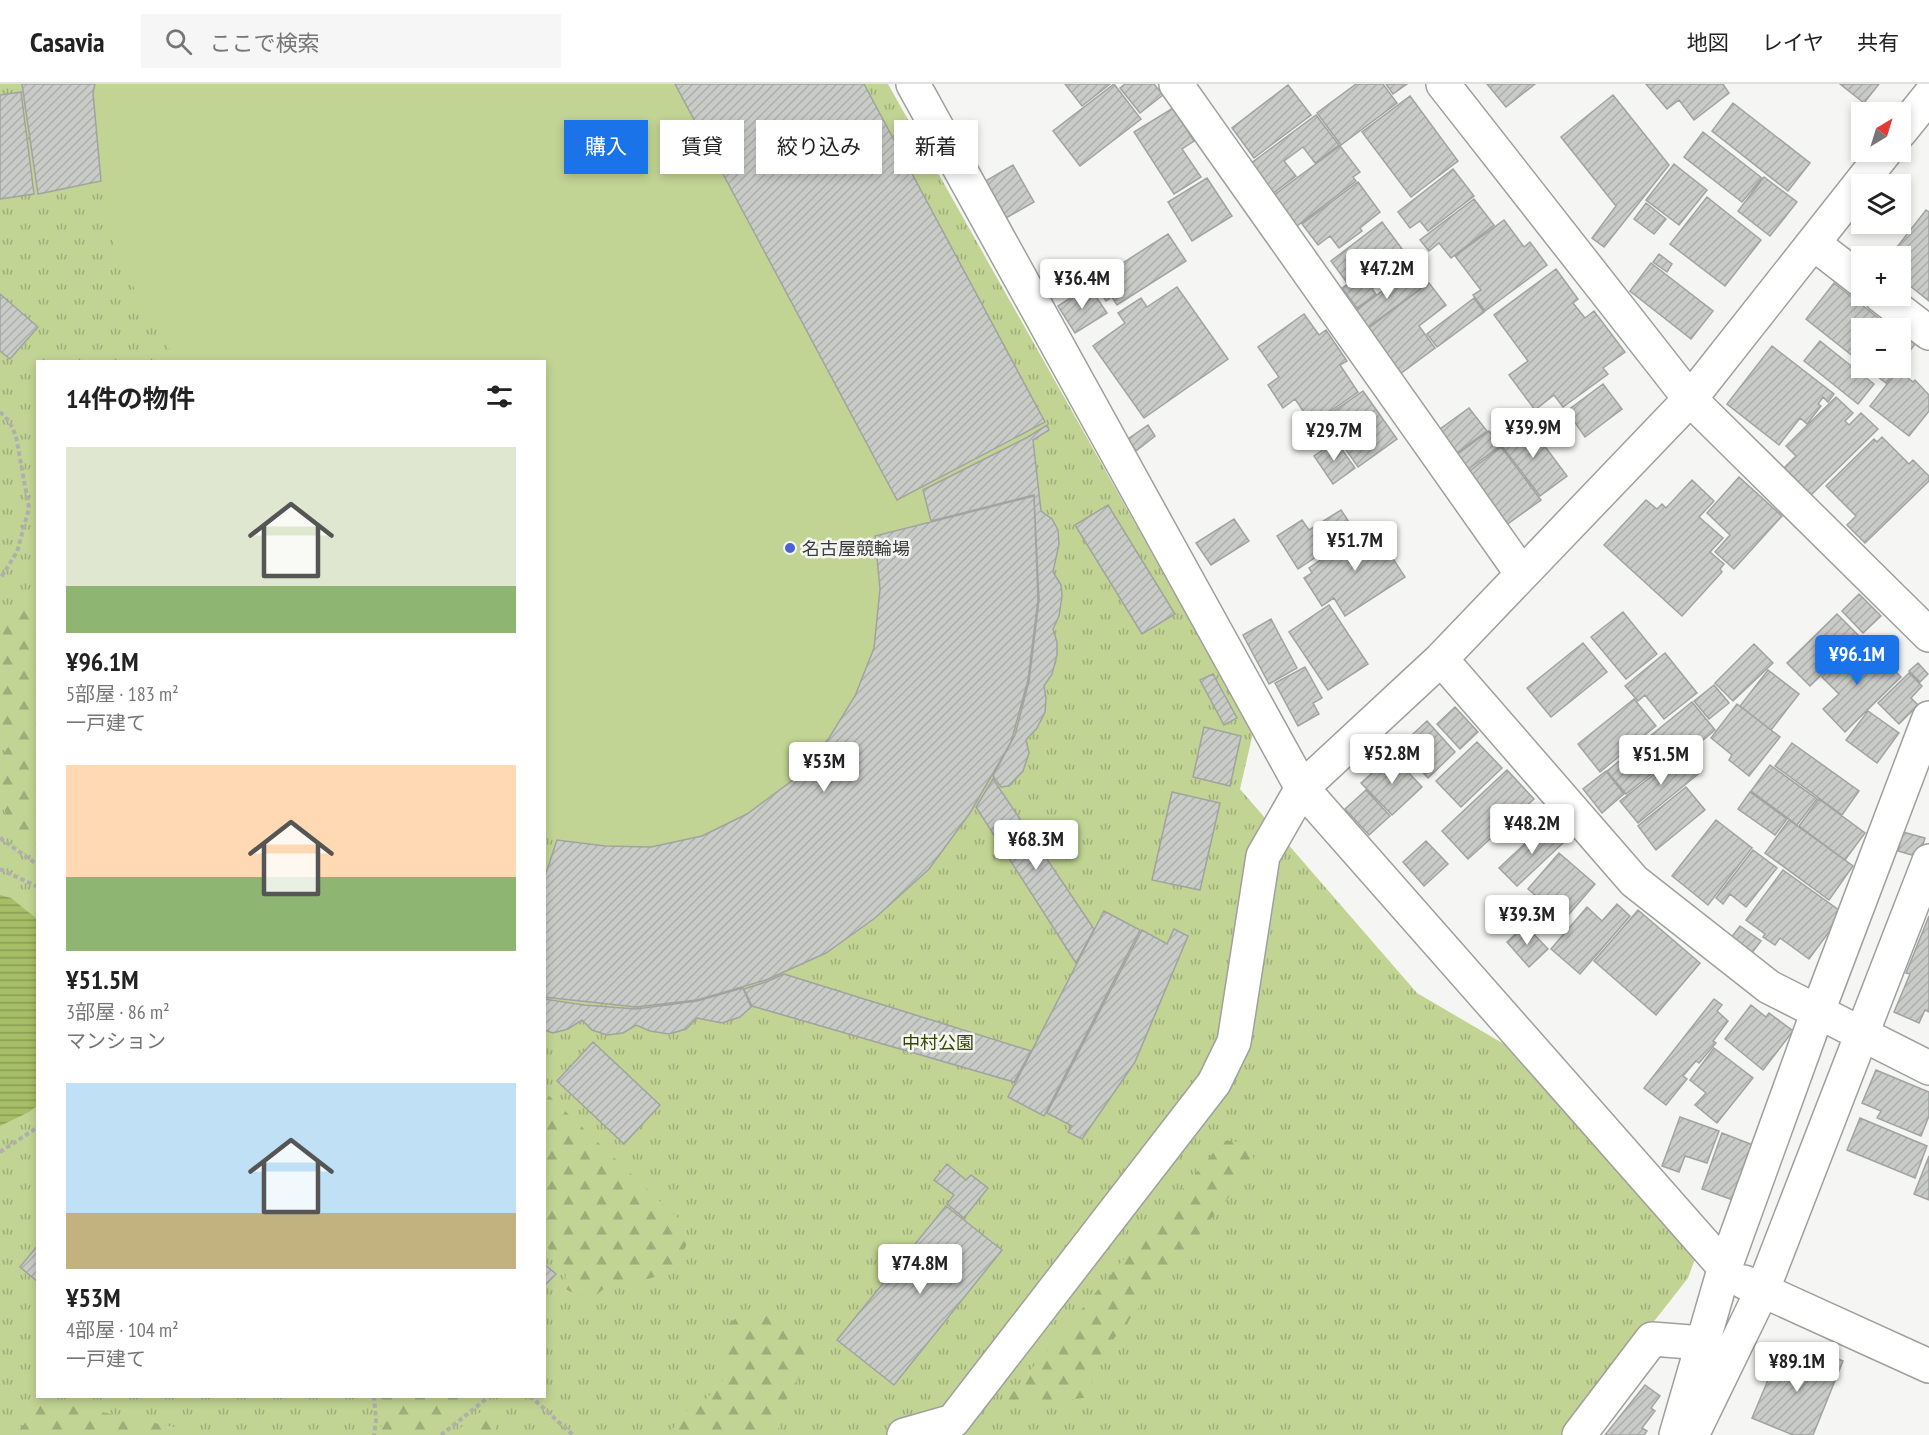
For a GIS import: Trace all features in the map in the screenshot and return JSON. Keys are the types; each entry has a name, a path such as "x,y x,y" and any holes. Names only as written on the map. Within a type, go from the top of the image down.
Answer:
{"street":[{"path":"913,84 1302,788 1724,1270 1929,1366"},
{"path":"1176,84 1522,574"},
{"path":"1443,84 1690,399 1929,635"},
{"path":"1911,118 1929,96"},
{"path":"903,1435 953,1420 1214,1083 1234,1042 1263,856 1302,788 1441,659 1690,399 1877,162"},
{"path":"1813,243 1851,272"},
{"path":"1894,306 1929,333"},
{"path":"1441,659 1634,881 1769,987 1929,1068"},
{"path":"1676,1435 1724,1270 1818,1011 1929,718"},
{"path":"1692,1435 1763,1289 1929,861"},
{"path":"1579,1435 1652,1340 1703,1343"}],"path":[{"path":"0,412 9,421 16,436 29,507 17,552 0,579"},
{"path":"0,838 36,864"},
{"path":"0,869 36,886"},
{"path":"0,1152 36,1128"},
{"path":"374,1398 376,1421 374,1435"},
{"path":"441,1435 487,1398"},
{"path":"532,1398 573,1435"}],"green space":[{"name":"中村公園","path":"0,84 888,84 908,120 894,120 894,174 939,174 1253,733 1240,789 1417,993 1504,1044 1695,1259 1688,1278 1565,1435 0,1435"},
{"name":"名古屋競輪場","path":"22,84 864,84 894,140 894,174 912,174 1045,422 1028,431 1034,496 1038,600 1028,680 1011,742 929,869 875,918 826,953 766,980 697,1000 636,1007 546,997 546,875 556,840 546,837 546,360 175,360 116,256 101,181 38,194"},
{"path":"23,603 36,610 36,854 16,841 8,828 0,783 0,758 9,746 7,733 0,725 0,624 12,609"},
{"path":"546,1093 686,1226 686,1246 671,1273 639,1281 612,1282 595,1296 576,1294 565,1289 566,1266 546,1246"},
{"path":"1223,1141 1234,1141 1253,1155 1254,1166 1103,1352 1094,1366 1090,1397 1007,1408 1008,1398"},
{"path":"745,1311 762,1312 791,1333 810,1353 779,1413 779,1433 777,1435 668,1435 689,1408 707,1398 723,1381 722,1349 729,1324"},
{"path":"383,1398 475,1398 430,1435 380,1435"},
{"path":"58,1403 174,1427 184,1435 15,1435 39,1406"},
{"path":"478,1413 492,1413 498,1422 492,1435 452,1435"}],"shaded area":[{"path":"0,895 11,898 36,918 36,1107 0,1126"}],"building":[{"path":"22,84 95,84 93,93 101,181 38,194"},
{"path":"675,84 864,84 894,140 894,174 912,174 1045,422 897,500 723,174 744,174 744,120 694,120"},
{"path":"1065,84 1110,84 1082,106"},
{"path":"1114,84 1141,119 1080,166 1053,131"},
{"path":"1125,84 1154,84 1163,95 1140,113 1120,88"},
{"path":"1356,84 1383,84 1397,103 1341,145 1317,113"},
{"path":"1386,84 1407,84 1393,94"},
{"path":"1487,84 1535,84 1506,107"},
{"path":"1646,84 1723,84 1729,93 1694,120 1679,100 1667,109"},
{"path":"1840,84 1879,84 1863,102"},
{"path":"1288,85 1311,115 1254,158 1232,128"},
{"path":"21,92 34,194 0,199 0,95"},
{"path":"1613,95 1669,165 1604,247 1592,238 1616,206 1561,137"},
{"path":"1410,96 1458,161 1411,197 1362,132"},
{"path":"1733,103 1810,163 1788,191 1712,131"},
{"path":"1173,108 1194,141 1182,149 1201,177 1174,194 1134,132"},
{"path":"1316,115 1339,145 1315,163 1303,147 1284,161 1296,176 1268,197 1246,167"},
{"path":"1703,132 1762,178 1742,202 1684,157"},
{"path":"1340,146 1360,172 1353,177 1356,181 1293,229 1270,198"},
{"path":"1674,164 1707,190 1679,225 1646,200"},
{"path":"1013,165 1034,202 1006,218 984,182"},
{"path":"1453,169 1474,196 1428,231 1420,221 1410,228 1398,212"},
{"path":"1764,177 1797,202 1770,236 1738,211"},
{"path":"1207,178 1232,216 1192,241 1168,202"},
{"path":"1358,182 1380,212 1360,228 1362,231 1339,248 1330,236 1318,245 1302,224"},
{"path":"1707,197 1761,240 1725,286 1670,244"},
{"path":"1474,199 1494,225 1451,258 1439,243 1429,251 1420,240"},
{"path":"1646,203 1666,219 1654,234 1634,219"},
{"path":"1926,210 1929,212 1929,301 1911,287 1911,246 1898,246 1907,234 1911,234 1911,229"},
{"path":"1504,220 1524,247 1530,242 1547,265 1485,311 1473,295 1481,290 1455,256"},
{"path":"1382,222 1411,261 1372,289 1376,294 1357,308 1342,288 1348,284 1331,261"},
{"path":"1168,234 1186,261 1117,305 1112,297 1106,301 1093,282"},
{"path":"1659,254 1672,264 1667,272 1653,262"},
{"path":"1651,263 1713,311 1691,339 1630,291"},
{"path":"1412,269 1425,285 1363,331 1350,315"},
{"path":"1556,269 1578,299 1573,303 1585,318 1594,311 1625,352 1603,368 1608,374 1563,407 1554,395 1535,410 1509,375 1528,361 1494,315"},
{"path":"1429,283 1446,305 1419,326 1435,348 1400,374 1362,333"},
{"path":"1834,283 1851,296 1851,306 1863,306 1878,318 1851,318 1851,355 1806,319"},
{"path":"1089,286 1107,313 1075,333 1058,306"},
{"path":"1177,287 1228,359 1144,418 1093,346 1125,323 1118,313 1141,298 1147,307"},
{"path":"0,294 38,327 10,359 0,351"},
{"path":"1474,298 1484,312 1437,347 1427,334"},
{"path":"1304,314 1319,335 1326,330 1347,361 1340,365 1358,392 1312,424 1295,399 1283,408 1268,385 1279,377 1258,347"},
{"path":"1911,339 1916,343 1911,349"},
{"path":"1820,341 1851,366 1851,378 1866,378 1874,384 1858,404 1804,361"},
{"path":"1772,346 1834,394 1828,402 1823,397 1818,404 1821,406 1807,424 1800,418 1779,445 1727,404"},
{"path":"1879,378 1890,378 1886,383"},
{"path":"1892,378 1908,378 1913,382 1915,380 1929,395 1929,411 1909,436 1870,406"},
{"path":"1603,384 1622,409 1585,437 1567,411"},
{"path":"1363,391 1397,439 1358,467 1324,418"},
{"path":"1836,397 1853,413 1845,421 1849,425 1861,413 1878,429 1811,495 1784,468 1796,456 1786,446"},
{"path":"1469,408 1487,431 1454,455 1436,432"},
{"path":"1519,416 1524,422 1501,439 1497,432"},
{"path":"1526,421 1567,476 1540,496 1499,442"},
{"path":"1047,425 1049,430 1033,440 1041,511 1052,519 1058,530 1059,544 1053,572 1061,585 1062,596 1059,616 1053,629 1057,642 1057,655 1052,674 1044,686 1045,712 1037,728 1026,740 1029,753 1023,771 1009,786 1001,787 993,776 1015,735 1029,681 1039,600 1034,495 931,521 923,490 1028,437"},
{"path":"1148,425 1155,436 1136,451 1128,439"},
{"path":"1489,431 1500,446 1466,471 1455,456"},
{"path":"1882,437 1909,464 1913,460 1929,476 1929,481 1865,543 1847,525 1856,516 1826,486 1874,439 1877,442"},
{"path":"1336,441 1355,468 1333,484 1314,456"},
{"path":"1501,447 1541,500 1502,528 1463,476"},
{"path":"1739,477 1782,516 1734,569 1715,552 1730,535 1707,513"},
{"path":"1692,480 1714,501 1699,517 1723,538 1710,552 1724,564 1720,569 1722,572 1682,616 1604,545 1646,500 1657,509 1662,504 1666,508"},
{"path":"1034,496 1038,600 1028,680 1011,742 970,813 929,869 875,918 826,953 766,980 697,1000 636,1007 546,997 546,873 557,840 605,846 651,847 702,836 747,814 793,780 829,738 855,696 874,648 880,589 875,536"},
{"path":"1108,505 1175,614 1142,634 1075,525"},
{"path":"1341,510 1355,531 1298,569 1277,536 1302,520 1309,530"},
{"path":"1234,519 1249,541 1211,565 1196,543"},
{"path":"1371,525 1405,577 1345,616 1334,598 1322,606 1304,578 1312,573 1309,568"},
{"path":"1859,594 1881,616 1863,633 1842,611"},
{"path":"1329,605 1368,664 1328,690 1289,632"},
{"path":"1623,612 1657,654 1626,679 1591,637"},
{"path":"1837,614 1860,637 1810,686 1787,663"},
{"path":"1271,619 1297,668 1269,684 1243,635"},
{"path":"1583,643 1607,672 1551,717 1527,688"},
{"path":"1754,644 1773,663 1733,701 1715,683"},
{"path":"1855,644 1872,661 1879,654 1901,677 1845,732 1823,709 1839,694 1822,677"},
{"path":"1665,653 1697,693 1664,719 1645,695 1638,701 1625,686"},
{"path":"1918,663 1928,674 1920,682 1909,671"},
{"path":"1305,667 1322,698 1313,703 1319,714 1298,726 1275,683"},
{"path":"1768,670 1799,694 1771,730 1740,706"},
{"path":"1909,673 1922,686 1911,698 1918,705 1899,724 1878,703"},
{"path":"1213,674 1237,718 1224,725 1200,680"},
{"path":"1714,685 1729,703 1709,719 1694,701"},
{"path":"1634,699 1656,726 1600,772 1578,744"},
{"path":"1692,702 1715,730 1688,753 1685,747 1626,794 1607,771"},
{"path":"1737,704 1780,737 1749,776 1729,760 1732,755 1711,738"},
{"path":"1455,707 1478,732 1460,749 1437,724"},
{"path":"1868,711 1899,733 1877,763 1846,740"},
{"path":"1427,721 1455,752 1428,778 1399,747"},
{"path":"1204,727 1241,736 1230,786 1193,777"},
{"path":"1477,742 1502,768 1461,807 1436,781"},
{"path":"1792,743 1859,791 1842,815 1775,766"},
{"path":"1685,750 1702,771 1638,823 1620,801"},
{"path":"1392,755 1422,787 1392,815 1361,783"},
{"path":"1770,765 1817,799 1797,825 1751,791"},
{"path":"1507,770 1534,799 1468,859 1442,831"},
{"path":"1606,771 1624,794 1602,813 1583,789"},
{"path":"993,779 1094,929 1076,963 976,807"},
{"path":"1686,787 1705,810 1656,850 1638,826"},
{"path":"1366,790 1390,816 1369,835 1345,809"},
{"path":"1172,792 1220,803 1200,890 1152,880"},
{"path":"1750,792 1787,819 1775,835 1738,809"},
{"path":"1819,799 1865,833 1845,860 1799,826"},
{"path":"1716,820 1752,848 1708,905 1672,876"},
{"path":"1789,820 1853,866 1829,900 1765,853"},
{"path":"1546,824 1564,842 1517,886 1499,868"},
{"path":"1903,832 1925,838 1919,857 1898,851"},
{"path":"1426,841 1448,864 1424,886 1403,862"},
{"path":"1753,850 1777,868 1746,907 1730,894 1723,904 1716,898"},
{"path":"1559,853 1595,884 1564,920 1528,889"},
{"path":"1783,870 1843,913 1809,959 1780,938 1775,945 1763,937 1765,934 1746,920"},
{"path":"1617,904 1630,916 1580,974 1551,949 1587,907 1602,921"},
{"path":"1638,910 1700,963 1656,1015 1594,961"},
{"path":"1104,911 1140,930 1044,1116 1008,1097"},
{"path":"1929,916 1929,1012 1925,1010 1919,1023 1894,1012 1910,974 1906,973"},
{"path":"1525,925 1548,949 1529,967 1507,942"},
{"path":"1740,926 1761,941 1751,954 1730,939"},
{"path":"1174,929 1188,936 1135,1062 1082,1139 1068,1132 1072,1126 1047,1113 1142,930 1167,944"},
{"path":"784,974 1031,1051 1014,1082 752,1006 744,989"},
{"path":"743,988 751,1007 740,1017 722,1023 697,1018 686,1029 669,1034 650,1031 636,1025 623,1033 607,1035 592,1030 582,1020 568,1029 553,1033 546,1031 546,999 636,1009 697,1001"},
{"path":"1714,999 1722,1005 1717,1011 1728,1021 1713,1041 1716,1043 1699,1063 1696,1061 1683,1076 1687,1079 1666,1105 1644,1088"},
{"path":"1751,1005 1766,1017 1769,1013 1793,1031 1763,1070 1725,1039"},
{"path":"593,1042 660,1105 624,1144 557,1081"},
{"path":"1714,1048 1753,1078 1717,1123 1695,1105 1706,1093 1690,1080"},
{"path":"1876,1070 1929,1092 1929,1116 1921,1136 1877,1118 1881,1111 1862,1103"},
{"path":"1680,1117 1719,1131 1707,1163 1685,1156 1679,1172 1662,1166"},
{"path":"1860,1118 1927,1146 1915,1178 1847,1150"},
{"path":"1722,1133 1753,1145 1733,1200 1702,1189"},
{"path":"1929,1156 1929,1200 1914,1194"},
{"path":"947,1164 966,1180 971,1175 988,1188 964,1218 947,1204 954,1195 934,1180"},
{"path":"946,1206 1002,1250 894,1385 837,1340"},
{"path":"36,1247 36,1280 20,1267"},
{"path":"546,1266 556,1274 546,1284"},
{"path":"1781,1349 1815,1363 1820,1352 1843,1361 1813,1435 1793,1435 1752,1418"},
{"path":"1645,1385 1660,1396 1651,1408 1655,1411 1642,1428 1647,1431 1644,1435 1605,1435"}],"place":[{"name":"名古屋競輪場","path":"790,548"}]}
